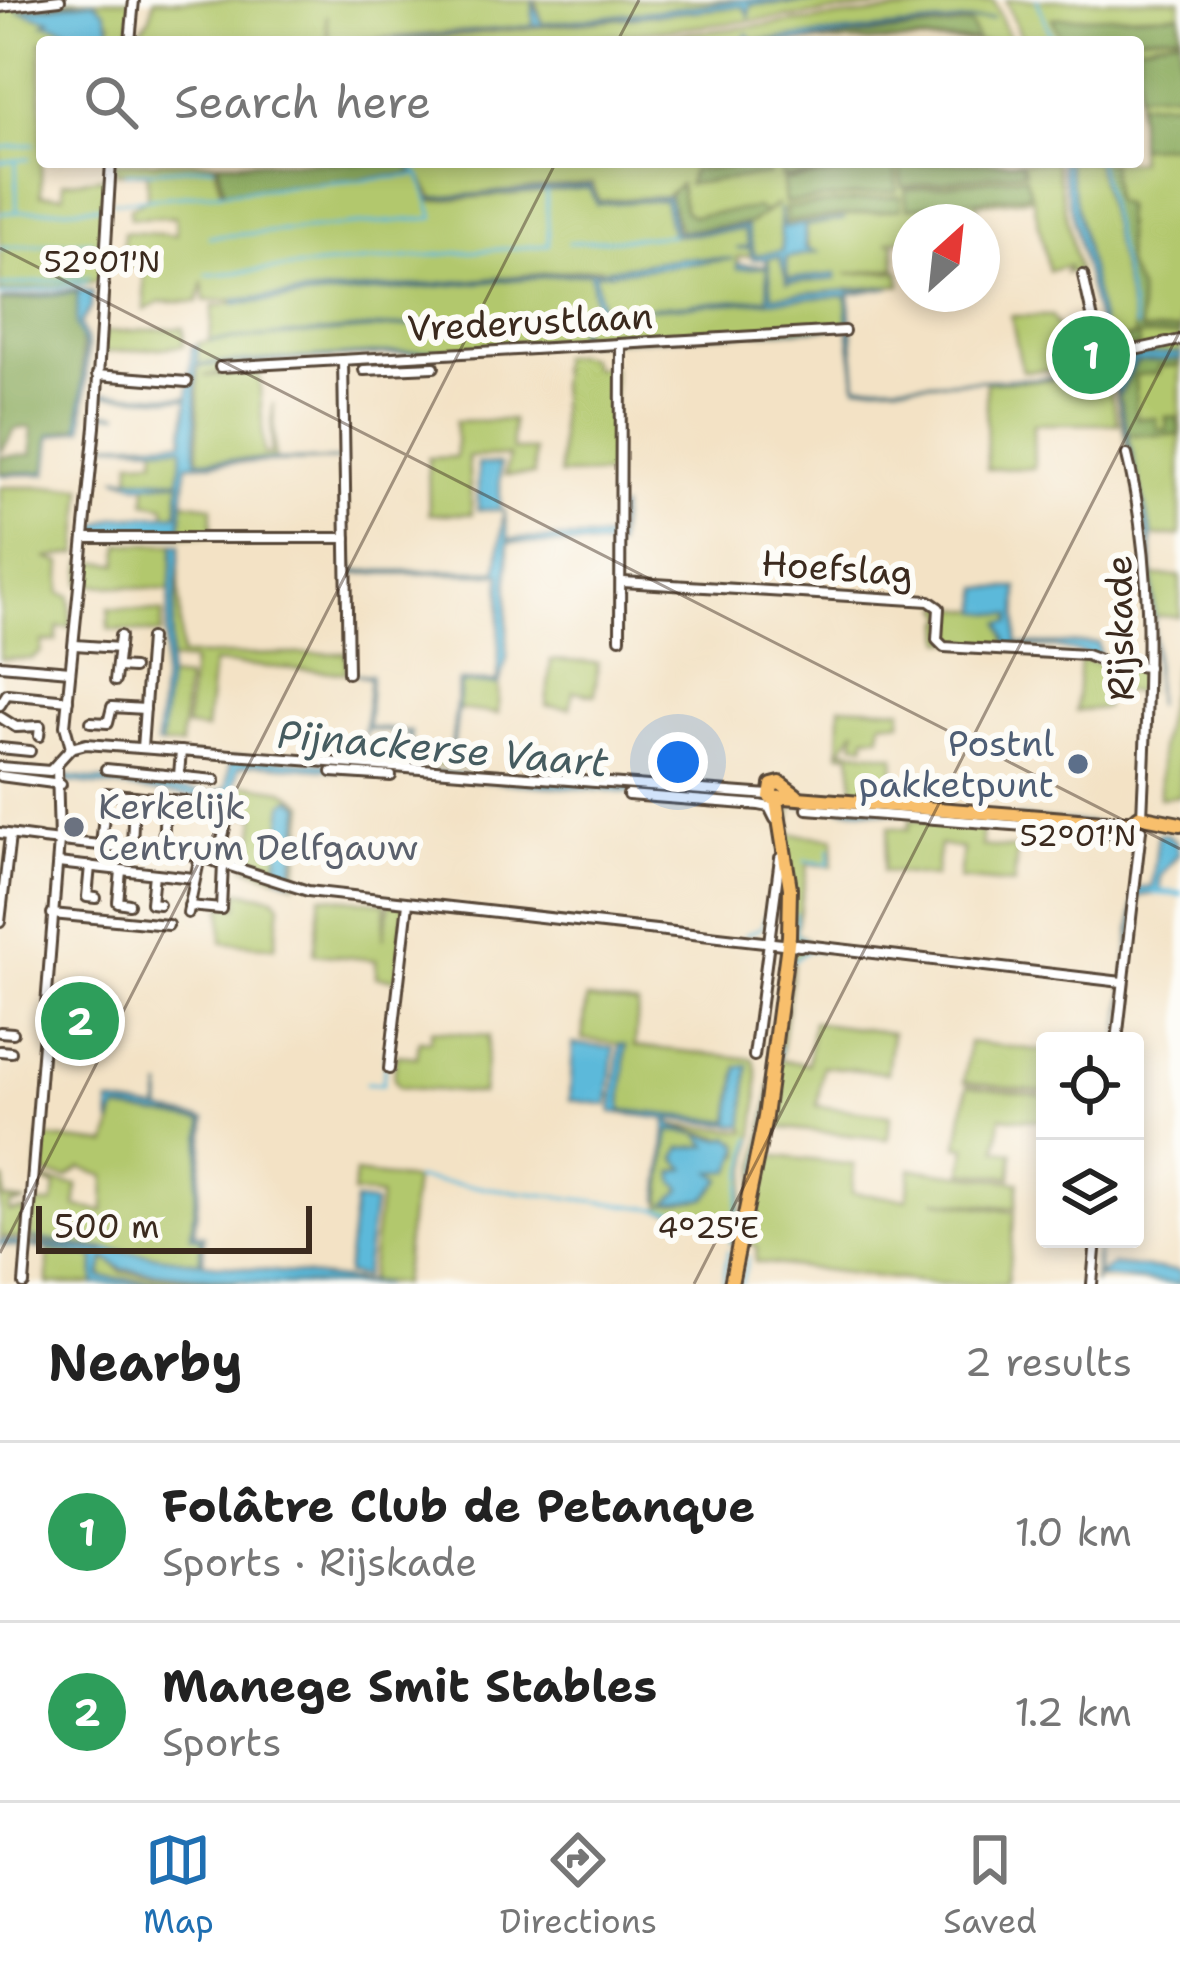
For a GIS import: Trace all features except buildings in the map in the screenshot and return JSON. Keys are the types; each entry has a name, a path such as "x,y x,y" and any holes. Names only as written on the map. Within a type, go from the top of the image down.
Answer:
{"main road":[{"path":"734,1284 788,944 788,882 777,800 1178,824"}],"street":[{"path":"0,7 60,0"},
{"path":"131,36 134,0"},
{"path":"24,1284 58,862 60,777 70,748 65,731 111,168"},
{"path":"1084,275 1105,369"},
{"name":"Vrederustlaan","path":"220,367 343,360 371,366 429,355 844,331"},
{"path":"1100,349 1139,350 1180,340"},
{"path":"620,638 621,344"},
{"path":"371,366 432,367 429,355"},
{"path":"343,360 348,673"},
{"path":"97,375 187,382"},
{"name":"Rijskade","path":"1118,1032 1139,824 1148,667 1144,527 1127,455"},
{"path":"84,538 346,538"},
{"name":"Hoefslag","path":"623,582 929,601 938,605 937,640 944,647 1086,655 1110,664 1148,667"},
{"path":"116,681 120,636"},
{"path":"142,748 145,709 139,668 150,638"},
{"path":"75,645 119,648"},
{"path":"0,665 70,670"},
{"path":"118,667 139,668"},
{"path":"3,696 68,700"},
{"path":"91,722 108,723 111,707 145,709"},
{"path":"0,717 16,727 40,726 39,736"},
{"path":"14,749 16,727"},
{"path":"0,748 30,751"},
{"path":"70,748 242,754 371,769 752,793 777,800"},
{"path":"179,776 182,751"},
{"path":"0,766 60,777"},
{"path":"106,769 215,780"},
{"path":"332,772 371,769 391,776"},
{"path":"0,776 60,777"},
{"path":"101,846 104,794 230,804 220,863 221,909 189,909 200,856"},
{"path":"628,795 777,800"},
{"path":"132,848 134,796"},
{"path":"163,852 165,800"},
{"path":"754,1056 780,874 777,800"},
{"path":"804,803 1114,833 1139,824"},
{"path":"0,922 3,836 41,838 200,856 297,889 1122,982"},
{"path":"58,862 193,878"},
{"path":"91,866 88,897 96,898"},
{"path":"121,871 118,902 129,904"},
{"path":"154,874 151,904 159,904"},
{"path":"389,1069 408,902"},
{"path":"52,914 161,928 168,925"},
{"path":"0,1032 14,1034"},
{"path":"0,1051 11,1052"},
{"path":"1092,1284 1095,1248"}],"green space":[{"path":"69,0 133,0 129,36 108,36 111,23 92,1 32,6 23,12 50,20 75,36 36,36 36,168 41,168 41,195 64,195 63,182 107,177 101,206 104,232 98,240 103,245 99,281 0,293 0,7"},
{"path":"154,0 533,0 533,26 406,36 329,36 326,15 328,36 136,36 150,17"},
{"path":"536,0 742,0 743,3 542,24"},
{"path":"950,0 607,36 453,36 743,6 749,15 750,5"},
{"path":"1006,0 1180,0 1180,536 1152,536 1115,386 1146,538 1068,168 1144,168 1144,36 1021,36"},
{"path":"994,1 1009,36 662,36"},
{"path":"1180,14 1180,33 1060,36 1052,18"},
{"path":"971,24 976,36 858,36"},
{"path":"1180,36 1180,92 1144,94 1144,44"},
{"path":"1180,102 1180,145 1144,147 1144,103"},
{"path":"116,168 215,168 221,192 218,168 1056,168 1078,271 1065,273 1069,266 1049,271 1033,198 892,204 892,241 887,242 892,243 892,268 846,274 892,271 892,286 848,289 850,327 278,360 204,376 259,373 264,454 271,454 273,403 275,459 198,460 198,343 210,341 213,306 231,304 231,300 205,301 203,281 198,302 161,302 145,310 143,270 122,264 124,232 176,235 175,217 130,218 130,208 147,199 147,172 117,173","holes":["421,178 434,198 592,183 599,201 667,196 677,234 673,235 664,200 597,204 589,188 431,201","804,224 808,249 786,257 787,278 836,279 787,283 780,257 769,258 768,266 738,267 738,257 783,252 781,227","601,268 595,274 602,310 596,310 590,273 234,303"]},
{"path":"219,168 410,168 415,174 224,192"},
{"path":"767,168 768,175 688,184 692,170"},
{"path":"781,168 868,168 782,178"},
{"path":"895,168 897,191 785,203 783,181"},
{"path":"900,168 1025,171 902,187"},
{"path":"1097,168 1111,168 1113,200 1124,205 1126,265 1139,290 1141,331 1180,330 1180,335 1138,336 1139,348 1119,346 1118,340 1134,337"},
{"path":"1025,176 1031,194 907,204 905,190"},
{"path":"680,184 684,210 692,216 757,208 765,212 778,204 751,223 679,231 668,194"},
{"path":"900,196 901,204 892,204 892,210 787,222 785,208"},
{"path":"77,292 81,427 50,435 46,472 0,473 0,457 32,454 31,427 15,429 0,454 0,302"},
{"path":"1011,316 1052,316 1065,342 1054,343 1059,370 1022,371"},
{"path":"183,328 184,346 101,353 105,332"},
{"path":"559,356 589,358 592,368 613,367 614,474 560,475"},
{"path":"1180,359 1177,366 1159,366 1158,373 1135,375 1136,418 1156,418 1157,429 1167,429 1166,417 1177,417 1180,435 1128,435 1119,395 1136,362"},
{"path":"1105,372 1118,424 1033,424 1034,468 987,469 986,382 1084,379"},
{"path":"512,420 512,450 534,450 534,475 505,475 509,456 468,457 472,514 429,514 428,458 456,457 456,421"},
{"path":"156,446 183,447 177,516 166,516 165,506 145,502 146,484 164,480 130,479 131,460 155,459"},
{"path":"0,487 83,487 78,554 46,558 62,563 60,593 70,596 71,627 58,627 56,641 42,642 41,652 31,659 0,659"},
{"path":"183,502 212,506 212,535 180,535"},
{"path":"120,544 174,544 170,590 80,584 83,561 118,564"},
{"path":"179,567 181,656 346,653 346,673 213,663 206,730 186,727 192,662 169,660"},
{"path":"1151,576 1180,576 1180,617 1152,616"},
{"path":"942,606 1012,615 1011,622 1002,623 1007,645 944,641 943,621 948,620"},
{"path":"109,608 163,612 161,634 108,629"},
{"path":"551,660 598,663 595,695 573,691 570,708 546,706"},
{"path":"1080,660 1146,672 1146,693 1107,690 1105,708 1076,711"},
{"path":"1175,663 1180,663 1180,796 1160,798 1160,746"},
{"path":"167,677 186,679 181,746 161,745"},
{"path":"461,682 499,685 498,714 458,709"},
{"path":"840,706 902,709 901,722 882,721 880,736 866,736 865,745 854,743 856,728 842,749 895,756 892,801 854,798 851,754 839,753"},
{"path":"386,747 439,751 439,756 452,758 452,764 470,768 384,761"},
{"path":"243,784 283,790 305,804 296,883 243,866 251,868 256,816 231,813","holes":["291,799 302,805 293,879 289,880 277,875 284,804"]},
{"path":"783,809 791,809 790,834 834,838 832,866 808,864 796,932 809,942 792,939"},
{"path":"910,820 982,825 982,846 1017,849 1014,884 959,879 963,849 940,845 935,877 883,871 889,827 909,829"},
{"path":"238,891 274,897 280,904 275,947 222,942 222,906 238,907"},
{"path":"321,896 386,903 383,940 390,903 405,905 396,979 376,977 376,960 314,954"},
{"path":"809,948 794,959 780,1060 808,1064 813,1022 892,1033 887,1073 823,1066 817,1106 890,1115 888,1139 773,1127 768,1155 854,1165 852,1193 907,1199 911,1169 1019,1182 1016,1208 934,1200 1015,1212 1007,1284 940,1284 755,1262 757,1247 745,1239 793,949"},
{"path":"55,992 111,998 105,1050 51,1044"},
{"path":"587,999 638,1005 635,1046 753,1059 756,1122 732,1245 731,1219 661,1210 661,1202 669,1130 698,1134 708,1146 681,1148 676,1159 686,1169 675,1171 696,1189 688,1193 682,1189 667,1204 705,1199 719,1182 713,1172 742,1154 738,1141 670,1125 747,1131 741,1115 746,1078 738,1067 730,1121 621,1110 626,1045 582,1039"},
{"path":"432,1030 489,1036 482,1094 399,1087 394,1079 396,1055 417,1057 419,1040 430,1041"},
{"path":"969,1042 1036,1050 1036,1091 964,1082"},
{"path":"967,1086 1036,1095 1036,1120 1001,1117 997,1149 1013,1153 1011,1177 963,1172 966,1147 958,1146"},
{"path":"116,1109 204,1121 191,1235 201,1238 200,1263 28,1244 104,1251 30,1240 33,1204 53,1204 55,1186 37,1180 77,1185 76,1207 104,1211 105,1176 81,1168 67,1178 38,1173 40,1137 108,1144"},
{"path":"355,1173 414,1180 402,1284 369,1282 380,1196 353,1193"},
{"path":"0,1179 5,1180 4,1199 26,1202 9,1205 9,1212 25,1210 24,1239 0,1237"},
{"path":"48,1251 94,1257 94,1284 48,1284"},
{"path":"105,1258 121,1272 237,1284 99,1277"},
{"path":"115,1264 119,1267 267,1284 121,1270"}],"water":[{"path":"533,0 542,24 742,0 853,0 750,5 749,16 743,6 533,26"},
{"path":"94,1 105,11 112,35 82,36 17,11"},
{"path":"994,18 846,36 806,36"},
{"path":"1061,168 1068,168 1106,343 1102,343"},
{"path":"590,185 598,203 668,197 675,233 747,226 755,255 782,251 779,208 784,227 845,219 805,226 805,248 817,252 786,258 788,279 836,274 836,279 787,283 780,257 768,258 772,296 891,287 849,294 857,385 1095,376 856,386 848,327 625,340 848,326 846,296 605,311 768,298 767,267 737,269 737,264 766,266 767,259 752,259 750,248 736,249 749,246 744,230 672,236 664,200 597,204 589,188 428,199"},
{"path":"679,258 734,259 595,274 602,312 581,313 580,341 622,340 196,366 196,460 342,460 187,464 180,535 92,535 93,527 116,517 178,514 180,481 140,485 116,477 179,480 183,447 96,443 183,441 188,399 101,395 100,412 120,414 100,414 98,428 99,393 188,397 192,346 197,346 197,364 577,342 579,313 211,341 596,309 590,273 234,304 234,300 603,270"},
{"path":"77,289 92,292 91,308 80,324 88,344 83,429 79,430 85,347 76,326 78,292 0,300"},
{"path":"1180,353 1180,359 1136,362 1118,396 1152,535 1156,707 1148,539 1115,383 1133,356"},
{"path":"76,430 51,436 47,474 0,475 46,472 50,435"},
{"path":"478,464 500,464 500,510 478,510"},
{"path":"621,508 617,547 508,542 507,658 499,685 461,683 452,757 451,752 408,748 409,734 367,729 364,738 370,678 353,674 352,655 355,674 371,675 368,727 411,732 411,746 451,749 459,681 498,682 501,574 354,573 351,595 350,548 353,571 497,571 504,509 508,539 616,538 616,509"},
{"path":"174,544 181,544 161,745 157,744"},
{"path":"980,588 1018,588 1017,644 1098,643 1100,657 1055,647 1009,647 1001,623 1011,622 1012,615 980,612"},
{"path":"230,758 1100,824 1119,830 255,764 239,767 233,793 225,800 0,774 0,769 213,793 227,787"},
{"path":"291,799 302,805 291,881 279,877 277,870 284,804"},
{"path":"1166,834 1176,842 1178,854 1160,877 1161,893 1139,896 1120,1032 1135,889 1152,886 1158,835"},
{"path":"573,1044 614,1048 608,1105 570,1100"},
{"path":"620,1044 626,1045 622,1110 730,1121 738,1067 748,1065 744,1126 671,1119 673,1127 731,1137 741,1146 732,1171 713,1172 722,1179 705,1199 666,1204 682,1189 674,1181 674,1172 686,1169 676,1158 681,1148 708,1146 698,1134 670,1131 659,1202 667,1119 612,1112"},
{"path":"162,1086 161,1111 206,1120 194,1233 204,1235 203,1263 384,1284 267,1284 122,1269 105,1258 100,1277 172,1284 94,1284 94,1257 26,1246 21,1255 20,1247 0,1245 0,1241 106,1252 31,1238 200,1262 201,1238 191,1236 203,1121 117,1109 111,1124 110,1103 158,1110"},
{"path":"355,1201 374,1203 364,1277 346,1274"},
{"path":"1097,1248 1098,1276 1113,1264 1180,1271 1180,1284 1098,1277 1094,1284"}],"waterway":[{"path":"1037,0 1052,36"},
{"path":"0,148 34,144"},
{"path":"0,162 29,159"},
{"path":"16,160 17,212"},
{"path":"125,173 189,168"},
{"path":"209,237 434,218 420,175 413,168"},
{"path":"1099,168 1136,328"},
{"path":"216,193 418,175"},
{"path":"206,275 549,245 546,192"},
{"path":"113,202 213,193"},
{"path":"0,213 104,206"},
{"path":"569,243 672,235"},
{"path":"0,248 92,241"},
{"path":"0,286 89,277"},
{"path":"0,295 87,283"},
{"path":"805,861 829,864 830,849"},
{"path":"1154,892 1180,894"},
{"path":"745,935 762,927 770,903"},
{"path":"796,914 795,933 806,942"},
{"path":"792,961 808,950 821,951"},
{"path":"750,1237 780,1047"},
{"path":"366,1083 383,1084 386,1048"},
{"path":"743,1179 752,1138"},
{"path":"415,1179 666,1210"},
{"path":"730,1243 742,1183"},
{"path":"668,1210 714,1216"},
{"path":"723,1284 728,1251"},
{"path":"741,1284 748,1257"}],"place":[{"name":"Folâtre Club de Petanque","path":"1091,355"},
{"name":"Postnl pakketpunt","path":"1078,764"},
{"name":"Kerkelijk Centrum Delfgauw","path":"74,827"},
{"name":"Manege Smit Stables","path":"80,1021"}],"water label":[{"name":"Pijnackerse Vaart","path":"443,748"}]}
